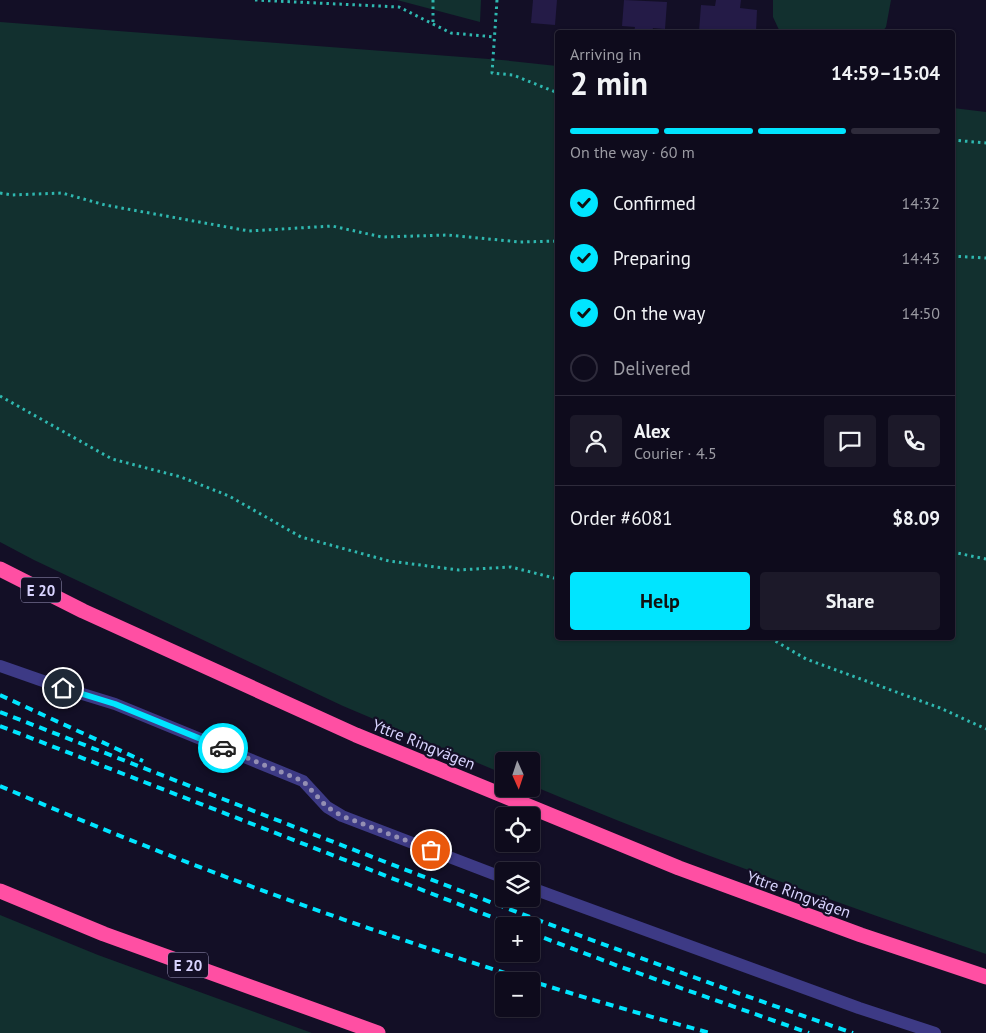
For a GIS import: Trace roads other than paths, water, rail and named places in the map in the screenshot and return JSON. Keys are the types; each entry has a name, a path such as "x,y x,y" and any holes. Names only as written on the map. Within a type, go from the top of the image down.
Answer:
{"highway":[{"name":"Yttre Ringvägen","path":"0,569 83,611 366,739 679,868 861,935 986,977"},
{"name":"E 20","path":"0,891 104,934 378,1033"}],"lane":[{"path":"0,666 115,704 303,781 327,807 342,816 495,875"},
{"path":"540,891 840,1002 935,1033"}],"railway":[{"path":"0,695 143,761"},
{"path":"0,712 531,917 745,996 853,1033"},
{"path":"0,726 495,918"},
{"path":"0,786 174,857 350,922 529,980 710,1033"},
{"path":"540,936 809,1033"}]}
